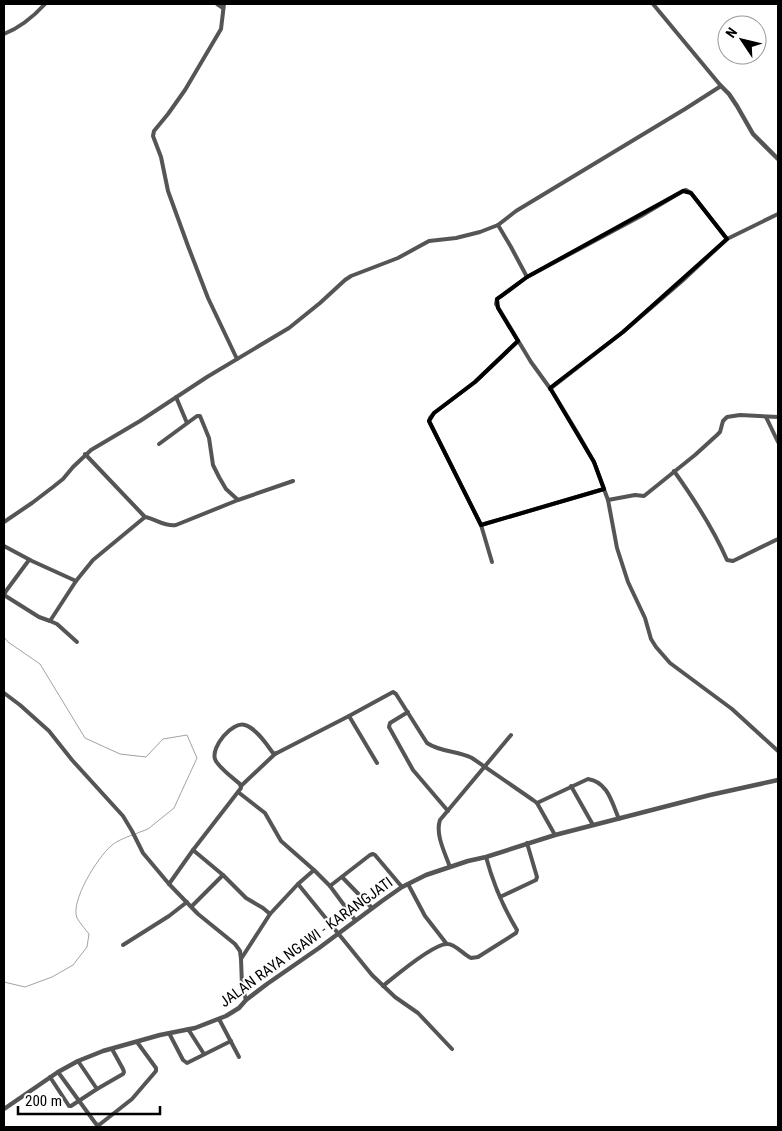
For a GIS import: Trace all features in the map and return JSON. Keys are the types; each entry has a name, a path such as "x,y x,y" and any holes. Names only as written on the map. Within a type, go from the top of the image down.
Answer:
{"street":[{"path":"4,34 36,14 45,4"},
{"path":"217,4 223,6 221,29 184,90 154,131 153,136 161,157 168,191 188,246 208,298 237,359"},
{"path":"653,4 729,94 753,134 778,159"},
{"path":"4,522 63,479 86,454 104,441 140,421 207,377 289,328 351,276 398,258 429,241 456,238 498,225 516,211 721,86"},
{"path":"727,239 694,195 686,190 633,221 527,277 496,302 518,341 550,389 594,462 608,500 617,548 628,582 656,647 670,663 732,709 778,751"},
{"path":"550,389 623,332 682,282 727,239 778,214"},
{"path":"498,225 527,277"},
{"path":"492,562 481,525 429,421 434,413 475,382 518,341"},
{"path":"176,398 187,423"},
{"path":"608,500 635,495 644,496 717,435 720,432 723,421 727,417 740,415 778,417"},
{"path":"159,444 197,416 201,417 209,438 213,465 226,489 238,500"},
{"path":"766,417 778,442"},
{"path":"86,454 145,517 170,526 293,481"},
{"path":"674,471 703,514 727,560 733,561 778,539"},
{"path":"481,525 604,489"},
{"path":"50,621 76,581 93,560 145,517"},
{"path":"4,546 29,560 76,581"},
{"path":"29,560 4,595 39,617 57,624 77,642"},
{"path":"169,884 241,786 276,753 392,692 396,694 427,743 465,755 537,803 555,835"},
{"path":"4,693 49,731 72,760 123,816 148,861 169,884 206,920 232,940 240,951 242,986 246,1000"},
{"path":"408,712 390,724 389,727 413,770 448,811"},
{"path":"349,716 377,763"},
{"path":"241,786 214,758 225,734 236,725 245,725 253,729 273,753 276,753"},
{"path":"450,867 438,832 440,820 511,734"},
{"path":"537,803 588,779 600,784 606,790 619,819"},
{"name":"JALAN RAYA NGAWI - KARANGJATI","path":"4,1109 50,1077 78,1061 103,1051 220,1020 233,1012 292,965 372,908 402,887 426,875 555,835 710,795 778,780"},
{"path":"571,786 593,825"},
{"path":"238,792 265,813 281,841 330,886 355,920"},
{"path":"500,897 535,882 537,877 527,844"},
{"path":"193,850 223,874 246,898 270,914"},
{"path":"330,886 372,854 402,887"},
{"path":"383,986 402,970 436,947 450,944 471,958 478,957 516,933 517,930 500,897 486,857"},
{"path":"241,959 270,914 314,870"},
{"path":"192,906 223,874"},
{"path":"342,877 372,908"},
{"path":"298,884 364,966 383,986 405,1005 418,1013 452,1049"},
{"path":"408,884 425,916 446,944"},
{"path":"123,945 169,916 187,902"},
{"path":"220,1020 239,1057"},
{"path":"188,1029 204,1054"},
{"path":"169,1033 186,1062 231,1040"},
{"path":"58,1072 78,1101 98,1125 132,1099 156,1071 156,1068 136,1042"},
{"path":"50,1077 69,1106 71,1106 123,1074 123,1069 112,1049"},
{"path":"78,1061 97,1089"}],"highlighted area":[{"path":"683,191 691,193 727,239 623,332 550,388 594,462 604,489 481,525 429,421 434,413 475,382 518,341 498,308 497,299 527,277"}],"waterway":[{"path":"4,637 8,642 40,664 85,738 120,754 146,757 163,739 187,735 197,758 174,808 148,829 135,834"},
{"path":"4,982 25,987 52,977 73,965 87,947 89,934 77,918 76,910 81,891 99,859 115,843 132,835"}]}
